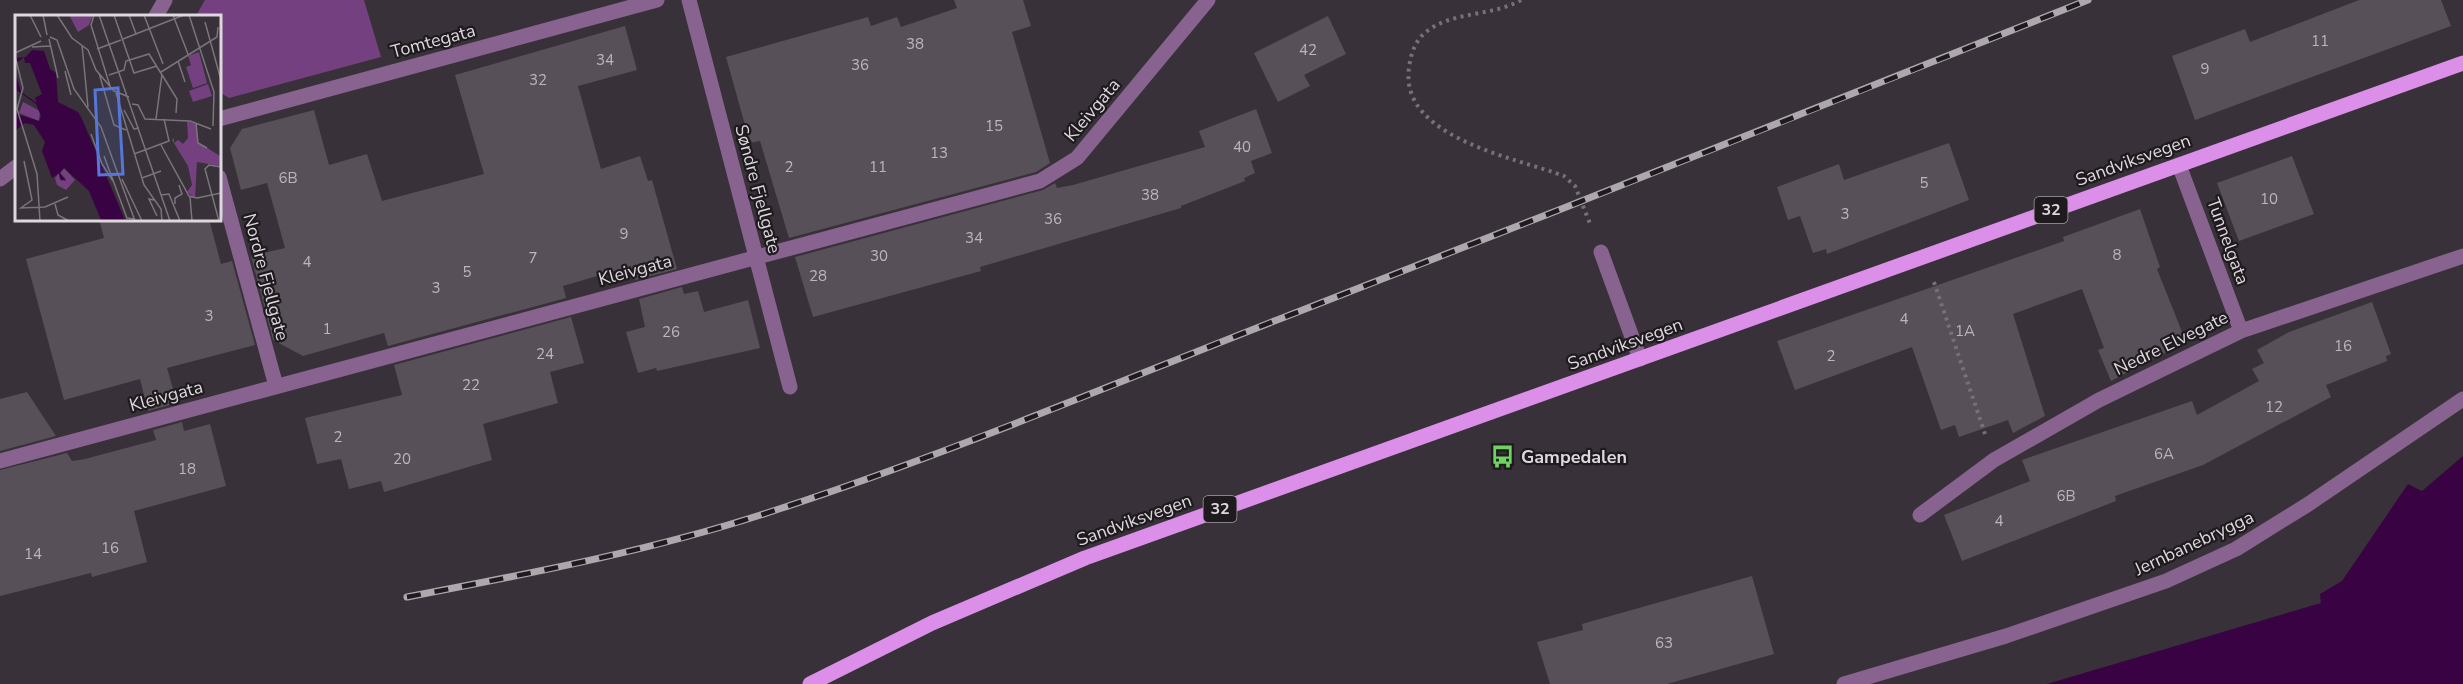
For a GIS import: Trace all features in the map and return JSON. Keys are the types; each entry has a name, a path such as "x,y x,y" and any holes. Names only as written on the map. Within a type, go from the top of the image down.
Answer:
{"main road":[{"name":"Sandviksvegen","path":"810,684 932,623 1085,558 2463,63"}],"street":[{"path":"157,15 165,0"},
{"name":"Tomtegata","path":"220,119 657,0"},
{"name":"Søndre Fjellgate","path":"689,0 790,387"},
{"name":"Kleivgata","path":"0,461 1040,181 1077,158 1208,0"},
{"name":"Tunnelgata","path":"2179,165 2241,331"},
{"path":"0,179 15,168"},
{"name":"Nordre Fjellgate","path":"220,181 276,387"},
{"path":"1601,252 1640,359"},
{"name":"Nedre Elvegate","path":"1920,515 1994,460 2098,400 2241,331 2463,256"},
{"name":"Jernbanebrygga","path":"1844,684 2006,636 2166,581 2236,549 2307,506 2463,399"}],"path":[{"path":"1521,0 1445,21 1429,29 1417,41 1410,58 1408,73 1411,91 1420,109 1437,126 1472,146 1564,177 1575,186 1601,252"},
{"path":"1925,255 1994,460"}],"shaded area":[{"path":"205,0 364,0 381,57 229,98 220,93 220,15 197,15"},
{"path":"2463,456 2463,684 2047,684 2321,603 2320,594 2342,581 2408,484 2422,491"}],"building":[{"path":"954,0 1023,0 1031,26 1012,32 1050,163 1036,172 789,238 760,141 750,143 726,57 868,17 871,26 897,17 901,27 957,8"},
{"path":"2359,0 2441,0 2451,26 2195,120 2172,56 2245,29 2250,42"},
{"path":"1328,16 1346,54 1304,75 1310,86 1278,102 1254,53"},
{"path":"625,26 637,70 578,86 601,169 640,156 648,181 652,180 677,269 635,280 631,266 563,286 566,298 388,346 384,333 303,356 273,340 251,256 285,248 267,183 241,190 230,148 242,129 314,110 329,165 367,154 382,201 484,174 455,75"},
{"path":"1256,109 1272,153 1251,161 1255,173 1244,178 1245,181 1181,206 1181,208 980,267 981,271 813,317 795,257 1043,190 1055,183 1057,188 1073,185 1205,147 1199,131"},
{"path":"1949,143 1969,200 1827,254 1826,249 1813,253 1800,216 1788,220 1777,187 1839,164 1844,180"},
{"path":"2292,156 2314,214 2239,241 2217,183"},
{"path":"2140,209 2160,267 2157,269 2186,342 2111,381 2098,350 2104,348 2082,289 2013,314 2045,416 2013,433 2008,420 1959,437 1955,425 1941,430 1912,347 1795,390 1777,341 2064,241 2063,237"},
{"path":"99,220 209,220 221,264 232,261 255,345 167,368 177,403 148,411 140,379 64,400 26,259 104,238"},
{"path":"682,287 684,294 698,291 704,312 748,300 760,348 657,371 656,368 638,373 626,332 645,327 639,299"},
{"path":"2372,302 2391,354 2386,356 2387,361 2326,385 2331,397 2203,465 2115,496 2116,501 1962,561 1944,515 2030,481 2022,460 2192,401 2197,415 2259,381 2252,369 2264,363 2257,350 2289,332"},
{"path":"571,317 584,363 550,372 558,403 483,424 492,460 384,492 381,481 349,489 341,459 317,464 305,418 402,395 394,365"},
{"path":"27,392 56,436 0,451 0,399"},
{"path":"182,422 184,431 210,424 226,486 134,511 147,562 92,577 91,573 0,596 0,470 67,453 72,461 85,459 156,440 153,430"},
{"path":"1752,576 1774,654 1667,684 1550,684 1537,642 1583,630 1582,624"}],"railway":[{"path":"407,597 643,548 736,523 845,487 1031,417 2088,0"}],"place":[{"name":"Gampedalen","path":"1503,457"}]}
